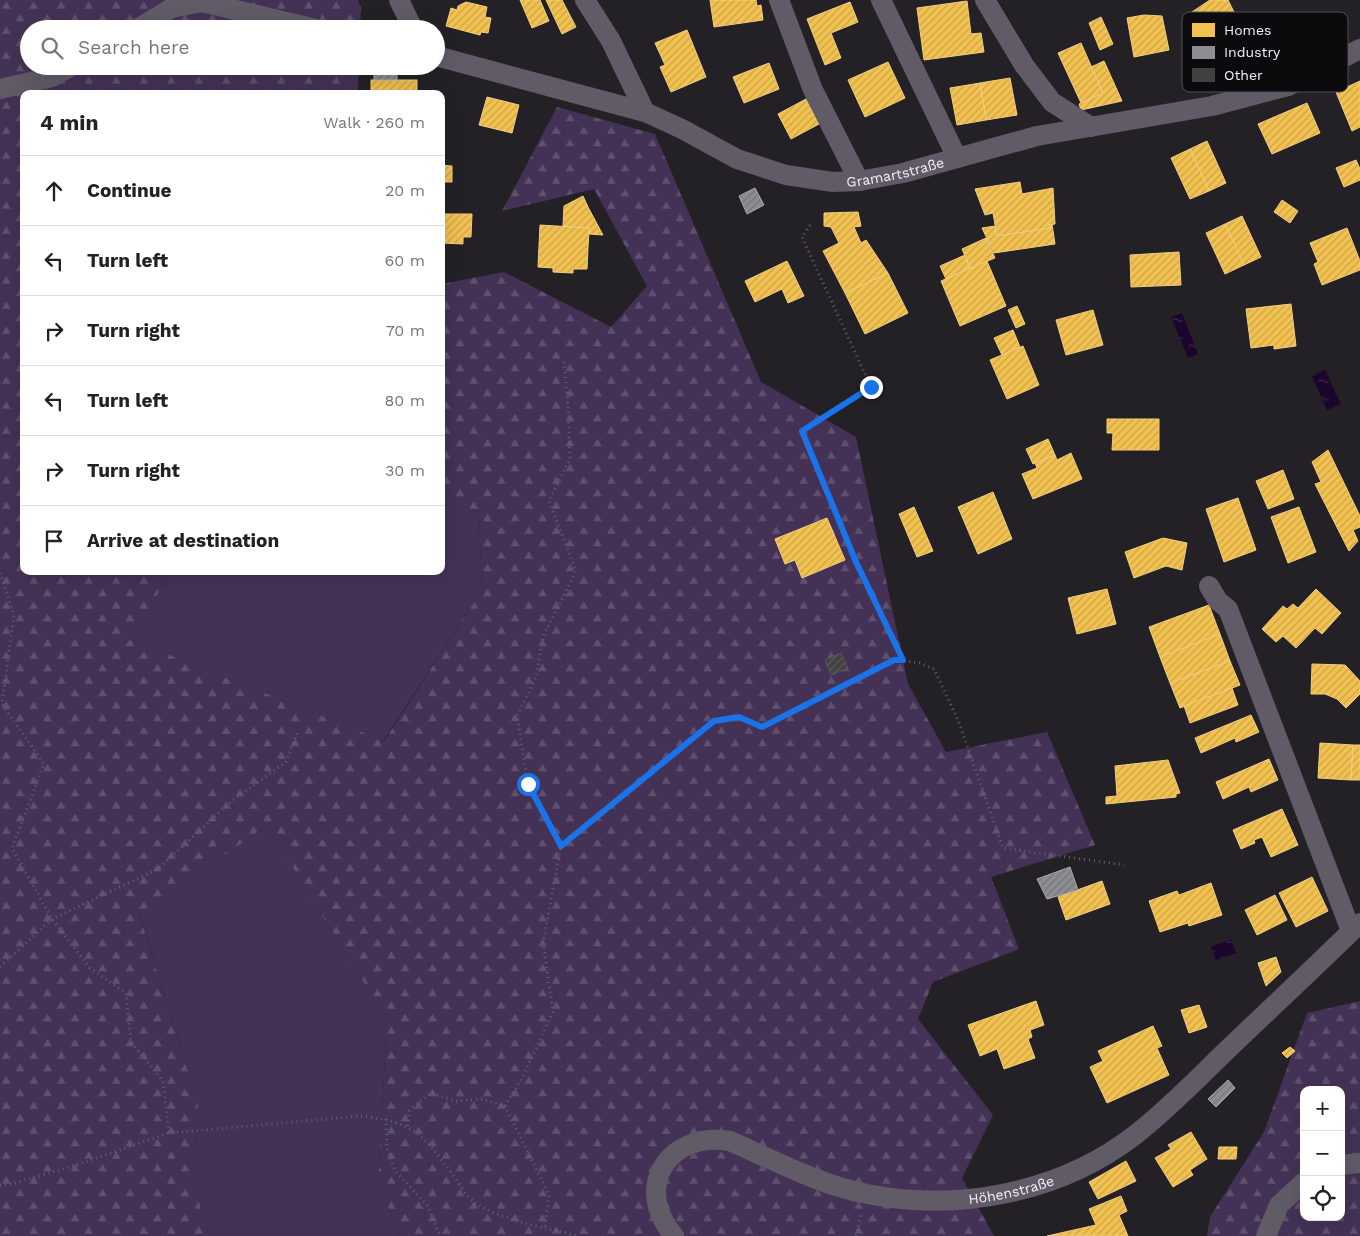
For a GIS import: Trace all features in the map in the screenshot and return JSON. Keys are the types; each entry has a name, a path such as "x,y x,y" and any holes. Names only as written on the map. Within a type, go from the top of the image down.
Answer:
{"street":[{"path":"399,0 409,20"},
{"path":"584,0 611,41 645,112"},
{"path":"779,0 813,90 859,181"},
{"path":"881,0 957,158"},
{"path":"985,0 1024,65 1052,102 1091,127"},
{"path":"152,20 172,8 202,2 278,20"},
{"name":"Gramartstraße","path":"1348,55 1360,49"},
{"name":"Gramartstraße","path":"445,58 645,112 682,129 737,159 765,169 805,179 833,182 859,181 903,173 1037,136 1212,106 1265,92"},
{"path":"0,89 52,78 57,75"},
{"path":"1209,586 1218,601 1228,610 1356,927"},
{"name":"Höhenstraße","path":"674,1236 659,1215 657,1203 658,1181 671,1154 689,1143 702,1140 717,1139 730,1141 865,1194 895,1198 926,1200 983,1197 1026,1189 1067,1174 1103,1156 1150,1122 1356,927"},
{"path":"1345,1165 1360,1163"},
{"path":"1266,1236 1279,1205 1300,1186"}],"path":[{"path":"810,225 802,237 871,387 802,431 856,562 903,660"},
{"path":"506,1106 522,1078 553,1012 543,942 561,846 528,784 517,716 536,676 543,637 576,571 549,501 570,459 564,362"},
{"path":"0,573 14,615 2,704 44,764 12,848 52,919 90,968 126,993 131,1042 163,1081 169,1134"},
{"path":"561,846 714,721 739,717 762,727 894,660 903,660 920,663 934,669 958,720 1004,848 1124,864"},
{"path":"0,967 52,919 158,869 233,800 286,762 298,730"},
{"path":"408,1126 409,1111 430,1093 456,1102 481,1099 506,1106 549,1195 545,1227"},
{"path":"0,1185 12,1184 79,1164 169,1134 361,1116 386,1119 408,1126 432,1147 472,1201 499,1215 579,1236"},
{"path":"386,1119 387,1148 395,1171 427,1205 440,1236"}],"green space":[{"path":"0,0 358,0 361,8 360,20 20,20 20,75 359,75 358,90 20,90 20,575 167,575 135,641 384,741 482,590 479,512 445,499 445,283 504,272 611,327 647,286 594,189 502,211 557,107 655,134 761,382 856,437 908,684 946,752 1047,732 1095,845 991,877 1019,949 933,982 918,1019 993,1115 962,1178 994,1236 400,1236 378,1182 387,1020 267,826 139,913 198,1104 191,1175 209,1236 0,1236"},
{"path":"445,499 479,512 482,590 383,741 135,641 167,575 445,575"},
{"path":"267,826 387,1020 378,1182 400,1236 209,1236 191,1175 198,1104 139,912"},
{"path":"1360,1001 1360,1236 1207,1236 1210,1217 1264,1132 1307,1013"}],"water":[{"path":"1182,313 1198,354 1188,358 1171,317"},
{"path":"1325,370 1341,404 1327,410 1312,376"},
{"path":"1231,939 1236,953 1216,960 1211,947"}],"building: Homes":[{"path":"520,0 540,0 549,21 532,28"},
{"path":"546,0 562,0 576,27 562,34"},
{"path":"710,0 756,0 757,6 761,5 763,20 714,27"},
{"path":"1210,0 1228,0 1234,12 1192,12"},
{"path":"967,1 971,34 981,33 984,52 924,60 917,8"},
{"path":"466,2 487,7 485,17 491,18 488,33 481,32 480,35 446,26 451,8 457,10 458,6"},
{"path":"850,2 858,22 831,33 841,58 825,65 807,19"},
{"path":"1144,15 1162,16 1169,50 1134,57 1127,18"},
{"path":"1101,17 1113,44 1100,50 1089,23"},
{"path":"687,30 706,77 671,92 660,67 665,65 655,43"},
{"path":"1081,43 1103,93 1081,103 1058,53"},
{"path":"1104,61 1122,101 1081,110 1079,104 1103,93 1091,67"},
{"path":"888,62 905,98 865,117 848,80"},
{"path":"769,63 779,89 744,103 733,77"},
{"path":"1010,78 1017,115 986,120 980,83"},
{"path":"371,80 417,80 417,90 371,90"},
{"path":"1360,81 1360,127 1352,131 1336,92 1348,92 1348,86"},
{"path":"980,83 986,120 957,125 950,88"},
{"path":"487,97 519,105 512,133 479,125"},
{"path":"806,99 819,124 791,139 778,114"},
{"path":"1307,103 1320,133 1272,154 1258,124"},
{"path":"1207,141 1226,183 1209,191 1190,149"},
{"path":"1190,149 1209,191 1190,199 1171,158"},
{"path":"1356,160 1360,169 1360,180 1344,187 1336,168"},
{"path":"445,165 452,166 452,182 445,182"},
{"path":"1020,182 1022,194 1053,188 1055,224 1049,225 1050,228 997,236 993,213 985,215 975,189"},
{"path":"583,196 603,235 589,234 589,228 563,226 564,206"},
{"path":"1282,200 1298,211 1290,223 1274,212"},
{"path":"858,212 861,226 854,227 861,243 866,240 888,273 845,293 823,251 839,243 831,227 824,226 824,213"},
{"path":"445,214 472,214 471,237 463,237 463,244 445,243"},
{"path":"1242,216 1261,257 1244,265 1225,224"},
{"path":"1052,224 1055,244 994,253 982,228 995,226 997,236 1050,228 1049,225"},
{"path":"1225,224 1244,265 1225,274 1206,233"},
{"path":"540,225 589,228 587,269 573,269 573,273 553,272 553,268 538,267"},
{"path":"1347,228 1360,261 1360,270 1322,285 1314,264 1318,262 1310,243"},
{"path":"986,238 995,258 970,268 962,249"},
{"path":"1179,252 1181,285 1131,287 1130,255"},
{"path":"965,255 970,268 946,279 940,266"},
{"path":"787,261 804,296 788,303 782,289 755,302 745,281"},
{"path":"987,261 1006,306 960,326 941,281"},
{"path":"888,273 908,313 865,334 845,293"},
{"path":"1291,304 1296,346 1274,349 1274,345 1251,348 1246,309"},
{"path":"1017,306 1025,324 1016,328 1008,310"},
{"path":"1093,310 1103,345 1066,355 1056,320"},
{"path":"1013,330 1020,347 1002,355 994,338"},
{"path":"1023,346 1039,385 1007,399 990,360"},
{"path":"1107,419 1159,419 1159,450 1112,450 1113,433 1107,433"},
{"path":"1048,439 1055,455 1033,464 1026,449"},
{"path":"1328,450 1360,516 1360,527 1353,530 1358,541 1349,551 1315,484 1321,482 1312,462"},
{"path":"1071,453 1082,479 1033,499 1022,474 1037,468 1035,463 1055,455 1057,460"},
{"path":"1283,470 1294,499 1268,509 1256,481"},
{"path":"993,492 1012,539 978,554 958,507"},
{"path":"1238,498 1256,550 1224,562 1206,509"},
{"path":"914,507 933,551 917,557 899,514"},
{"path":"1299,507 1316,552 1288,563 1271,517"},
{"path":"827,518 845,560 802,578 795,560 785,564 775,539"},
{"path":"1163,538 1187,543 1182,570 1166,566 1134,578 1125,552"},
{"path":"1107,589 1116,624 1077,634 1068,598"},
{"path":"1316,589 1341,613 1322,634 1315,628 1296,648 1283,636 1276,642 1262,629 1283,606 1287,609 1293,604 1298,608"},
{"path":"1209,605 1220,634 1160,657 1149,627"},
{"path":"1220,634 1230,661 1170,683 1160,657"},
{"path":"1230,661 1240,685 1180,708 1170,683"},
{"path":"1312,664 1345,665 1360,681 1360,694 1346,708 1337,699 1325,694 1311,694"},
{"path":"1232,688 1238,705 1190,723 1184,706"},
{"path":"1251,715 1259,732 1236,742 1235,738 1201,753 1195,738"},
{"path":"1320,743 1353,745 1351,780 1318,778"},
{"path":"1353,745 1360,745 1360,780 1351,780"},
{"path":"1269,759 1278,780 1251,792 1249,787 1223,799 1216,782"},
{"path":"1168,760 1180,793 1176,794 1176,797 1106,804 1106,797 1117,796 1115,766"},
{"path":"1282,809 1298,845 1271,857 1262,837 1254,840 1255,843 1241,849 1233,830"},
{"path":"1312,877 1328,911 1296,927 1279,893"},
{"path":"1102,881 1110,904 1066,920 1058,897"},
{"path":"1211,883 1222,915 1189,926 1188,923 1160,932 1149,901 1177,891 1179,895"},
{"path":"1275,895 1287,920 1257,935 1245,910"},
{"path":"1276,957 1281,972 1266,986 1258,963"},
{"path":"1036,1001 1044,1025 1030,1030 1032,1037 1028,1039 1035,1058 1004,1069 997,1049 980,1056 968,1025"},
{"path":"1199,1005 1207,1027 1189,1033 1181,1010"},
{"path":"1153,1026 1162,1046 1157,1048 1169,1075 1107,1103 1090,1067 1103,1061 1098,1051"},
{"path":"1290,1047 1295,1051 1287,1058 1282,1053"},
{"path":"1191,1132 1207,1159 1190,1170 1193,1175 1173,1187 1155,1158 1171,1149 1168,1145"},
{"path":"1219,1147 1237,1147 1236,1159 1218,1159"},
{"path":"1126,1161 1136,1181 1098,1199 1089,1182"},
{"path":"1121,1196 1127,1211 1119,1215 1128,1236 1047,1236 1096,1225 1089,1209"}],"building: Industry":[{"path":"374,75 397,75 397,80 374,80"},
{"path":"755,188 764,205 747,214 739,196"},
{"path":"1070,867 1078,890 1047,899 1037,879"},
{"path":"1228,1080 1235,1088 1216,1107 1208,1099"}],"building: Other":[{"path":"841,653 848,668 831,675 825,660"}],"route":[{"path":"528,784 561,846 714,721 739,717 762,727 894,660 903,660 856,562 802,431 871,387"}]}
